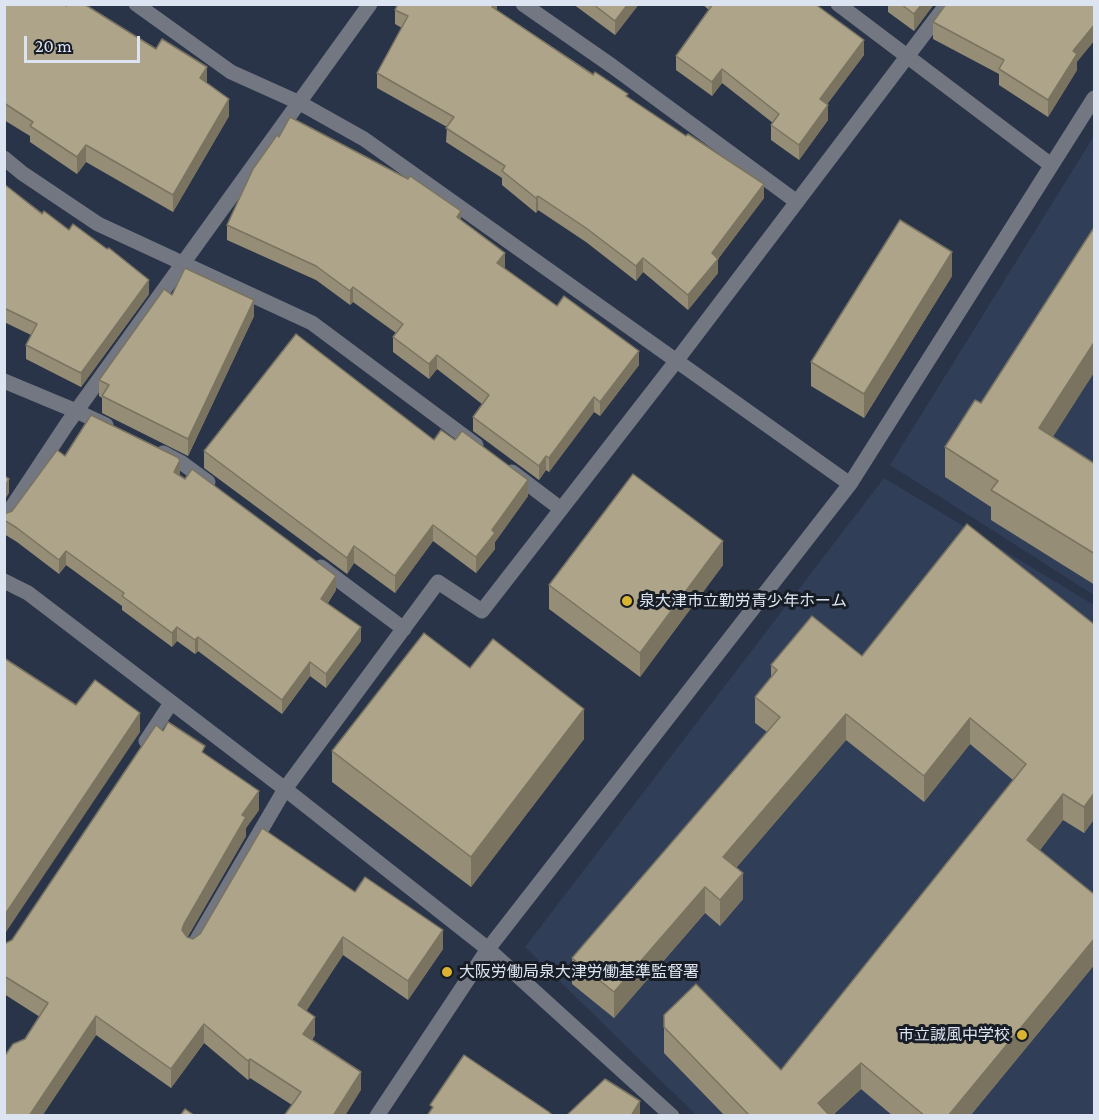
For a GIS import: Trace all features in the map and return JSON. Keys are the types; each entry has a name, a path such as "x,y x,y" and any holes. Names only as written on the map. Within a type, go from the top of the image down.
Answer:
{"street":[{"path":"136,4 231,72 300,103 364,139 850,484"},
{"path":"4,519 76,411 300,103 369,4"},
{"path":"523,4 612,66 796,202"},
{"path":"838,4 1051,165"},
{"path":"192,948 285,789 438,582 482,611 677,360 947,4"},
{"path":"377,1116 489,949 850,484 1095,98"},
{"path":"4,158 22,173 98,224 312,323 484,452"},
{"path":"4,381 119,432"},
{"path":"151,447 183,463 219,491"},
{"path":"503,466 561,509"},
{"path":"312,560 404,629"},
{"path":"4,581 27,593 285,789 489,949 672,1116"},
{"path":"139,751 171,703"}],"shaded area":[{"path":"1094,136 1094,595 890,465"},
{"path":"884,478 1094,605 1094,1115 696,1115 525,947"}],"building":[{"path":"4,4 65,4 66,6 67,4 84,4 156,49 162,39 207,67 200,78 229,99 173,195 86,145 77,157 30,126 33,122 4,103"},
{"path":"398,4 493,4 492,7 593,75 595,72 686,136 688,134 764,184 712,253 718,259 688,295 643,258 636,266 586,228 538,196 536,198 502,171 505,166 446,128 454,117 377,73 408,16 395,10"},
{"path":"593,4 628,4 615,21"},
{"path":"713,4 815,4 864,40 820,99 828,105 799,145 771,125 779,114 722,69 712,82 676,56"},
{"path":"901,4 922,4 914,14"},
{"path":"946,4 1095,4 1095,24 1073,51 1077,54 1048,100 999,69 1004,60 933,22"},
{"path":"290,117 408,179 410,176 461,211 457,217 505,253 497,263 557,306 564,296 639,351 600,402 594,397 549,458 546,456 539,466 473,417 489,395 437,355 429,364 393,337 403,324 353,287 350,291 316,266 227,225 253,169 277,135 279,137"},
{"path":"4,184 42,214 44,211 69,230 73,224 107,249 109,248 149,280 81,373 26,345 37,324 4,308"},
{"path":"900,220 952,252 864,394 811,362"},
{"path":"1095,226 1095,341 1039,428 1095,464 1095,554 991,490 998,481 945,447 975,400 981,403"},
{"path":"185,268 254,300 188,439 102,396 109,385 99,380 164,289 172,295"},
{"path":"296,334 434,440 441,430 455,440 462,431 528,480 492,530 495,533 476,557 433,525 395,576 354,546 347,558 204,451"},
{"path":"91,415 177,457 180,460 174,472 185,479 192,469 336,576 321,599 361,627 326,674 310,662 282,700 198,637 195,640 177,627 172,633 122,596 124,593 66,551 59,560 4,520 4,514 12,511 57,450 65,456"},
{"path":"633,474 723,541 640,653 549,585"},
{"path":"4,476 9,479 4,487"},
{"path":"967,524 1095,625 1095,792 1084,807 1063,794 1027,840 1095,895 1095,938 948,1116 925,1116 861,1063 818,1103 830,1116 750,1116 664,1027 664,1015 696,984 781,1070 1026,764 970,718 924,776 846,714 723,857 743,873 720,900 705,887 614,992 572,958 780,717 755,697 777,670 771,665 812,616 862,656"},
{"path":"424,633 470,668 493,639 584,709 471,857 332,751"},
{"path":"4,658 76,705 95,680 140,713 4,916"},
{"path":"168,722 205,746 202,752 259,791 242,815 246,817 184,924 182,930 187,937 193,939 200,934 262,828 355,892 365,877 443,930 408,981 343,937 298,1005 315,1017 303,1034 361,1072 333,1116 284,1116 301,1092 250,1059 248,1061 204,1024 171,1069 96,1016 29,1116 4,1116 4,1057 13,1044 25,1039 48,1003 4,976 4,944 12,940 156,725 163,731"},
{"path":"464,1055 553,1116 427,1116 433,1107 430,1105"},
{"path":"605,1079 640,1101 631,1116 566,1116"},
{"path":"185,1109 195,1116 180,1116"}],"place":[{"name":"泉大津市立勤労青少年ホーム","path":"627,601"},
{"name":"大阪労働局泉大津労働基準監督署","path":"447,972"},
{"name":"市立誠風中学校","path":"1022,1035"}]}
